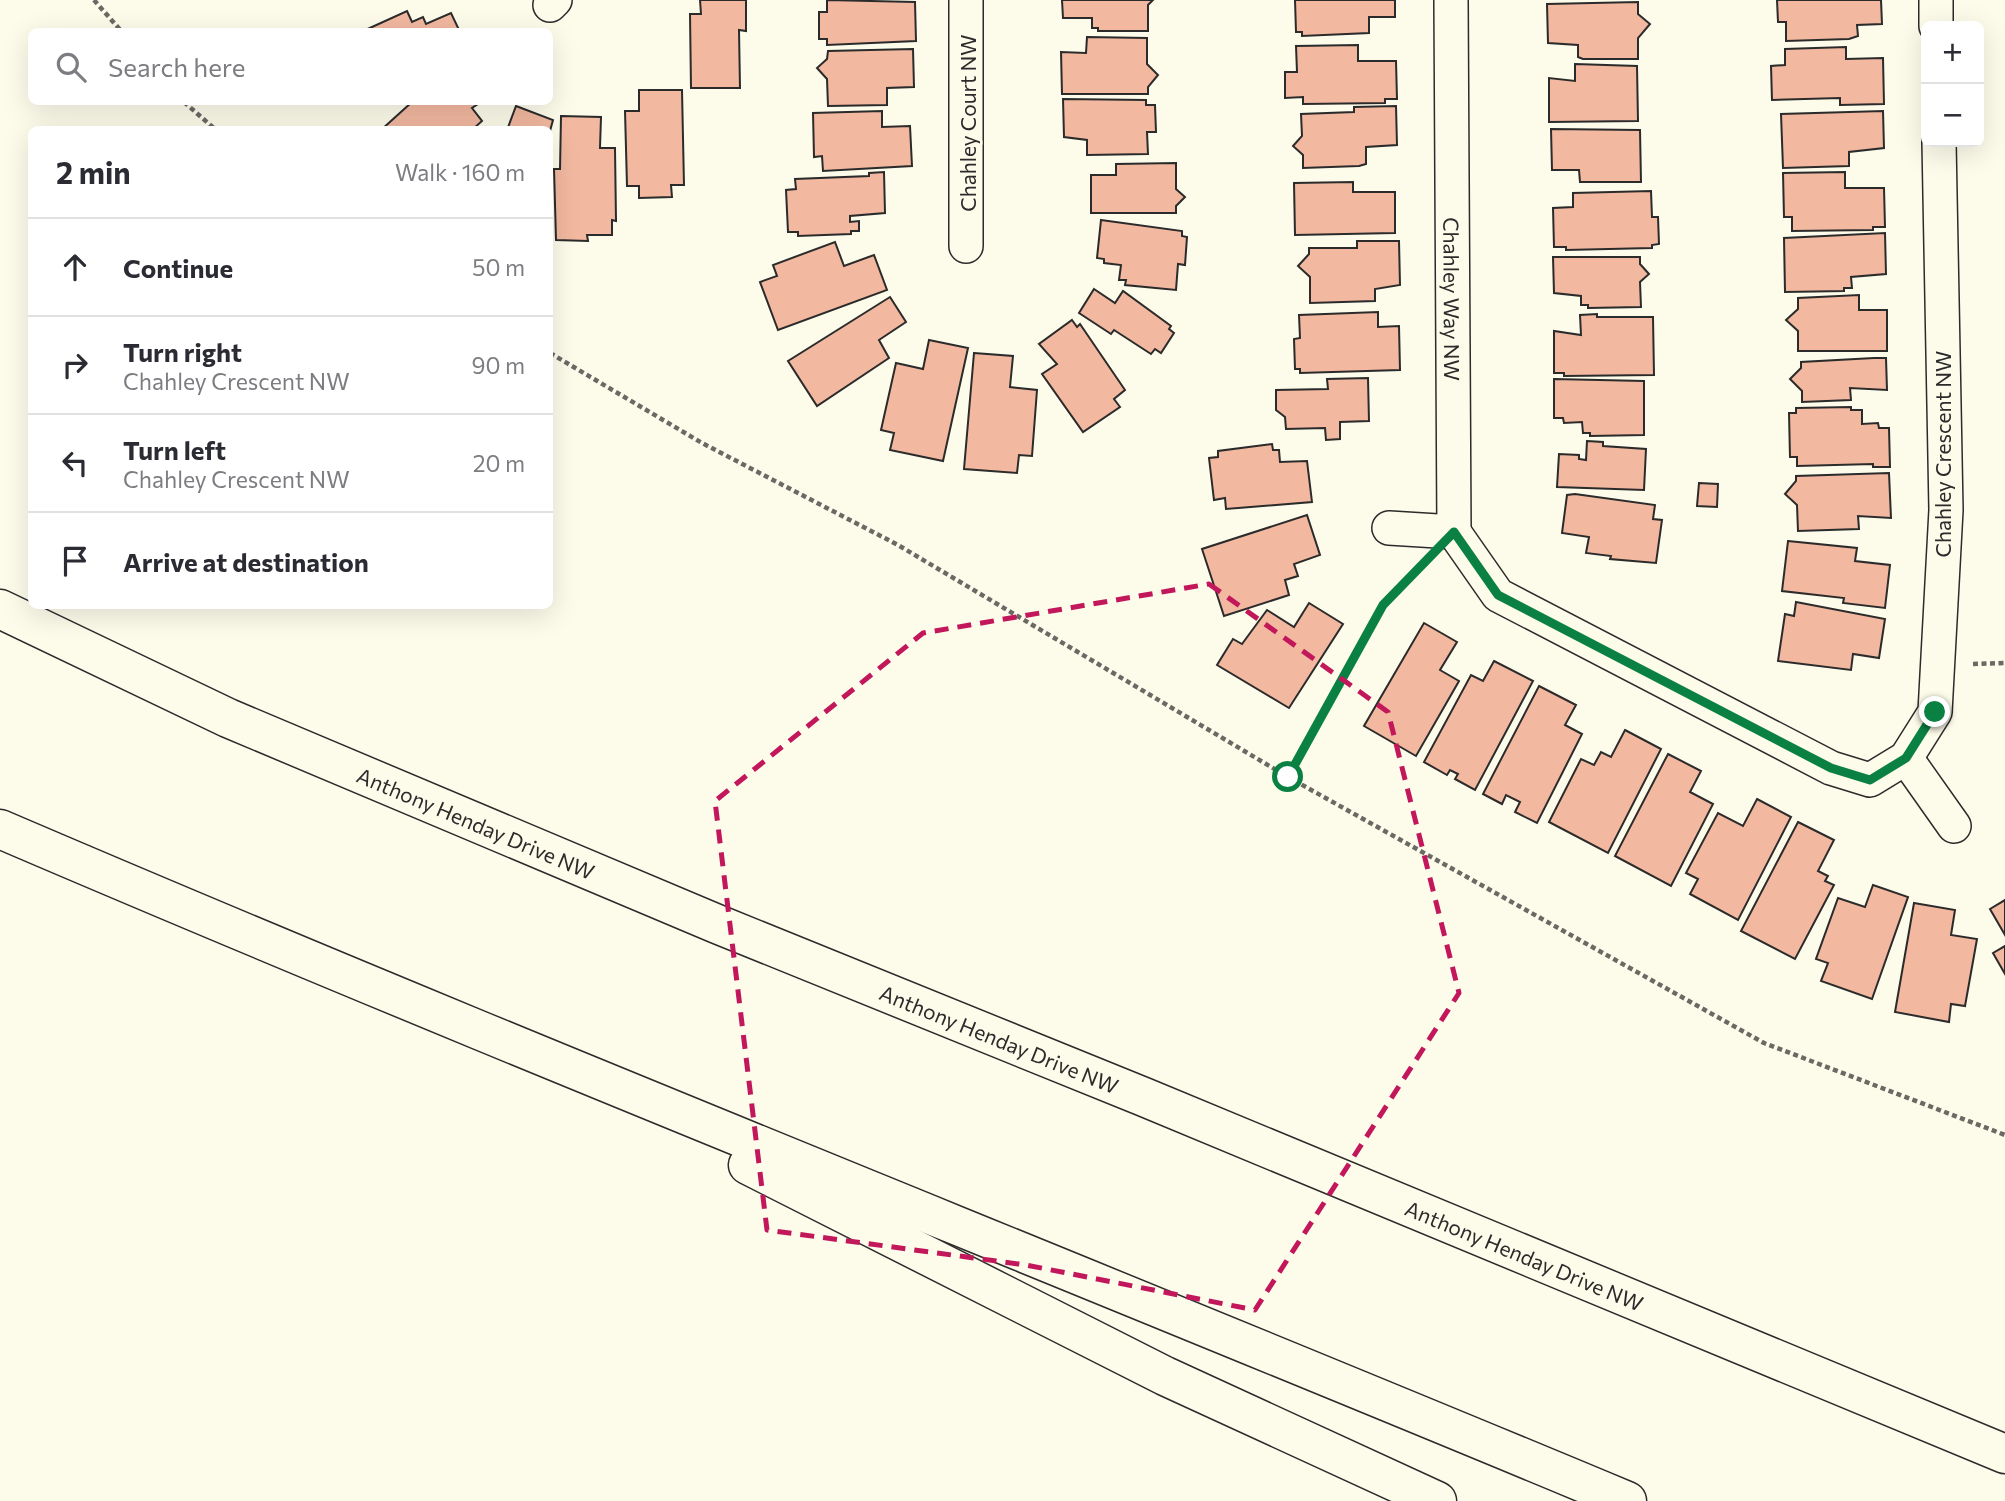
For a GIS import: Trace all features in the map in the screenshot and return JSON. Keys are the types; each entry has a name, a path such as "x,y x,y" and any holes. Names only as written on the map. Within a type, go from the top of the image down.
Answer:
{"highway":[{"name":"Anthony Henday Drive NW","path":"0,609 228,718 716,924 1157,1102 2005,1454"},
{"path":"0,829 506,1043 1289,1360 1628,1501"},
{"path":"506,1043 1165,1376 1437,1501"}],"street":[{"name":"Chahley Court NW","path":"966,0 967,246"},
{"name":"Chahley Way NW","path":"1451,0 1454,532"},
{"path":"1936,0 1936,21"},
{"name":"Chahley Crescent NW","path":"1454,532 1498,595 1831,768 1870,780 1906,758 1935,712 1946,510 1939,147"},
{"path":"1389,528 1454,532"},
{"path":"1906,758 1954,826"}],"path":[{"path":"94,0 118,28"},
{"path":"187,105 211,126"},
{"path":"553,355 702,443 898,545 1288,777 1764,1043 2005,1135"},
{"path":"1288,777 1383,605 1454,532"}],"highlighted area":[{"path":"1209,584 1388,712 1459,993 1255,1310 1026,1265 767,1230 715,801 923,633"}],"building":[{"path":"700,0 746,0 746,31 739,30 740,88 691,88 690,14 701,14"},
{"path":"827,0 915,2 916,41 827,45 827,39 819,39 819,12 827,12"},
{"path":"1062,0 1153,0 1148,5 1148,31 1098,31 1098,28 1092,28 1092,18 1063,18"},
{"path":"1295,0 1395,0 1395,17 1369,17 1369,33 1302,36 1302,32 1296,32"},
{"path":"1777,0 1881,0 1882,24 1857,25 1858,36 1849,39 1786,41 1786,22 1778,22"},
{"path":"1638,2 1638,14 1650,24 1638,38 1638,59 1583,59 1578,57 1578,45 1548,43 1547,4"},
{"path":"407,11 412,22 423,17 426,24 451,13 458,28 370,28"},
{"path":"1087,37 1147,38 1147,64 1158,75 1148,87 1148,94 1062,94 1061,52 1086,53"},
{"path":"1358,45 1358,61 1396,61 1397,99 1385,99 1385,103 1303,104 1303,97 1285,98 1285,72 1297,72 1296,46"},
{"path":"1846,47 1846,59 1883,58 1884,104 1840,105 1840,98 1772,100 1771,66 1785,65 1785,49"},
{"path":"913,49 914,87 887,88 887,105 828,106 827,79 817,68 827,59 828,51"},
{"path":"1575,64 1637,66 1638,121 1549,122 1549,78 1575,81"},
{"path":"639,90 682,90 684,185 671,185 672,197 639,198 639,186 627,186 625,111 639,111"},
{"path":"1063,99 1146,100 1146,105 1155,105 1156,132 1147,132 1148,154 1087,155 1087,140 1064,137"},
{"path":"409,105 476,105 472,108 482,121 476,126 385,126"},
{"path":"516,106 553,120 551,126 508,126"},
{"path":"1396,106 1397,145 1366,147 1366,164 1359,166 1303,168 1303,155 1293,146 1302,136 1301,114 1354,112 1354,107"},
{"path":"882,111 882,127 910,126 912,166 823,171 822,156 814,157 813,113"},
{"path":"1883,111 1884,148 1849,152 1849,166 1783,168 1781,114"},
{"path":"561,116 601,117 600,148 615,148 616,221 612,220 612,235 587,235 588,241 556,240 554,169 560,169"},
{"path":"1551,129 1640,130 1641,182 1580,182 1579,170 1552,170"},
{"path":"1176,163 1176,189 1185,197 1176,206 1176,213 1091,213 1091,175 1116,175 1116,164"},
{"path":"884,172 885,213 850,216 850,222 859,221 859,231 851,231 851,234 798,236 798,232 788,232 786,190 796,189 795,179 869,176 869,173"},
{"path":"1845,172 1845,188 1884,188 1885,227 1873,227 1873,230 1792,231 1792,217 1784,217 1783,173"},
{"path":"1353,182 1353,192 1395,192 1395,233 1295,235 1294,183"},
{"path":"1651,191 1652,217 1658,217 1659,244 1652,245 1652,248 1566,250 1566,247 1554,247 1553,208 1573,207 1573,193"},
{"path":"1101,220 1182,231 1182,236 1187,237 1185,265 1178,264 1176,290 1125,285 1126,280 1119,280 1121,265 1104,263 1104,259 1097,258"},
{"path":"1885,233 1886,274 1851,277 1852,288 1844,288 1844,291 1785,292 1784,238"},
{"path":"1357,241 1399,241 1400,285 1375,289 1375,301 1310,303 1310,277 1298,266 1309,254 1309,248 1357,248"},
{"path":"835,242 844,266 874,255 887,290 778,330 760,282 777,276 773,265"},
{"path":"1553,257 1640,257 1640,264 1649,274 1640,282 1641,307 1588,308 1588,305 1581,305 1581,296 1554,293"},
{"path":"1094,289 1115,303 1123,291 1171,326 1169,329 1174,333 1161,353 1155,349 1151,354 1114,330 1111,334 1079,313"},
{"path":"1859,295 1859,310 1887,310 1887,351 1798,351 1798,331 1786,320 1798,309 1798,298"},
{"path":"890,297 906,322 879,340 889,358 817,406 788,361"},
{"path":"1378,312 1378,327 1399,326 1400,370 1300,373 1300,369 1295,369 1294,339 1300,338 1299,315"},
{"path":"1597,314 1597,317 1653,317 1654,375 1564,376 1564,373 1554,373 1554,331 1581,335 1580,315"},
{"path":"1072,320 1077,327 1080,324 1125,390 1114,399 1120,407 1083,432 1042,374 1057,364 1039,344"},
{"path":"929,340 968,348 943,461 890,450 894,433 881,430 896,363 923,369"},
{"path":"974,353 1013,356 1010,387 1037,390 1032,456 1019,455 1017,473 964,469"},
{"path":"1886,358 1887,390 1850,388 1851,400 1802,402 1802,391 1790,379 1801,368 1801,362"},
{"path":"1368,378 1369,421 1340,422 1340,439 1326,440 1325,428 1286,429 1285,417 1276,410 1276,390 1328,389 1327,379"},
{"path":"1554,379 1644,381 1644,435 1590,436 1590,433 1583,433 1582,422 1564,423 1563,418 1554,418"},
{"path":"1851,407 1851,410 1862,410 1862,424 1878,423 1879,428 1889,428 1890,467 1873,467 1873,464 1797,466 1797,457 1790,457 1789,413 1796,413 1796,408"},
{"path":"1587,441 1603,442 1603,446 1646,449 1644,490 1557,487 1559,454 1579,455 1579,459 1586,460"},
{"path":"1272,444 1273,450 1279,450 1280,462 1307,461 1312,502 1226,509 1225,498 1214,500 1209,458 1218,457 1218,451"},
{"path":"1889,473 1891,518 1858,516 1859,529 1798,531 1797,505 1785,494 1796,481 1796,476"},
{"path":"1699,483 1718,484 1717,507 1697,506"},
{"path":"1567,495 1655,505 1653,519 1662,520 1656,563 1610,559 1611,556 1586,553 1589,537 1562,533"},
{"path":"1307,515 1320,555 1294,564 1298,576 1285,580 1289,595 1224,616 1202,549"},
{"path":"1788,541 1857,548 1855,561 1890,565 1885,608 1843,603 1844,598 1782,591"},
{"path":"1796,602 1885,619 1879,658 1853,654 1851,670 1778,661 1785,614 1794,616"},
{"path":"1309,603 1343,624 1289,708 1217,665 1233,639 1242,644 1267,610 1294,627"},
{"path":"1424,623 1457,642 1440,670 1459,681 1416,756 1364,726"},
{"path":"1494,661 1533,681 1475,790 1455,779 1458,774 1450,770 1447,775 1424,762 1471,675 1483,681"},
{"path":"1539,686 1576,705 1565,725 1582,734 1537,823 1515,812 1520,802 1506,795 1502,804 1483,794"},
{"path":"1625,730 1661,749 1608,853 1549,822 1581,759 1594,765 1601,752 1611,757"},
{"path":"1668,754 1701,771 1690,792 1713,804 1671,886 1615,856"},
{"path":"1757,799 1791,817 1738,920 1690,894 1698,879 1686,873 1718,813 1743,826"},
{"path":"1798,822 1834,840 1818,871 1828,876 1825,881 1834,885 1795,959 1741,931"},
{"path":"1873,885 1908,897 1872,999 1821,981 1828,963 1816,959 1838,898 1865,907"},
{"path":"2005,900 2005,935 1990,909"},
{"path":"1914,903 1955,910 1951,935 1977,939 1965,1006 1951,1004 1949,1022 1895,1012"},
{"path":"2005,946 2005,974 1993,953"}],"route":[{"path":"1288,777 1383,605 1454,532 1498,595 1831,768 1870,780 1906,758 1935,712"}]}
